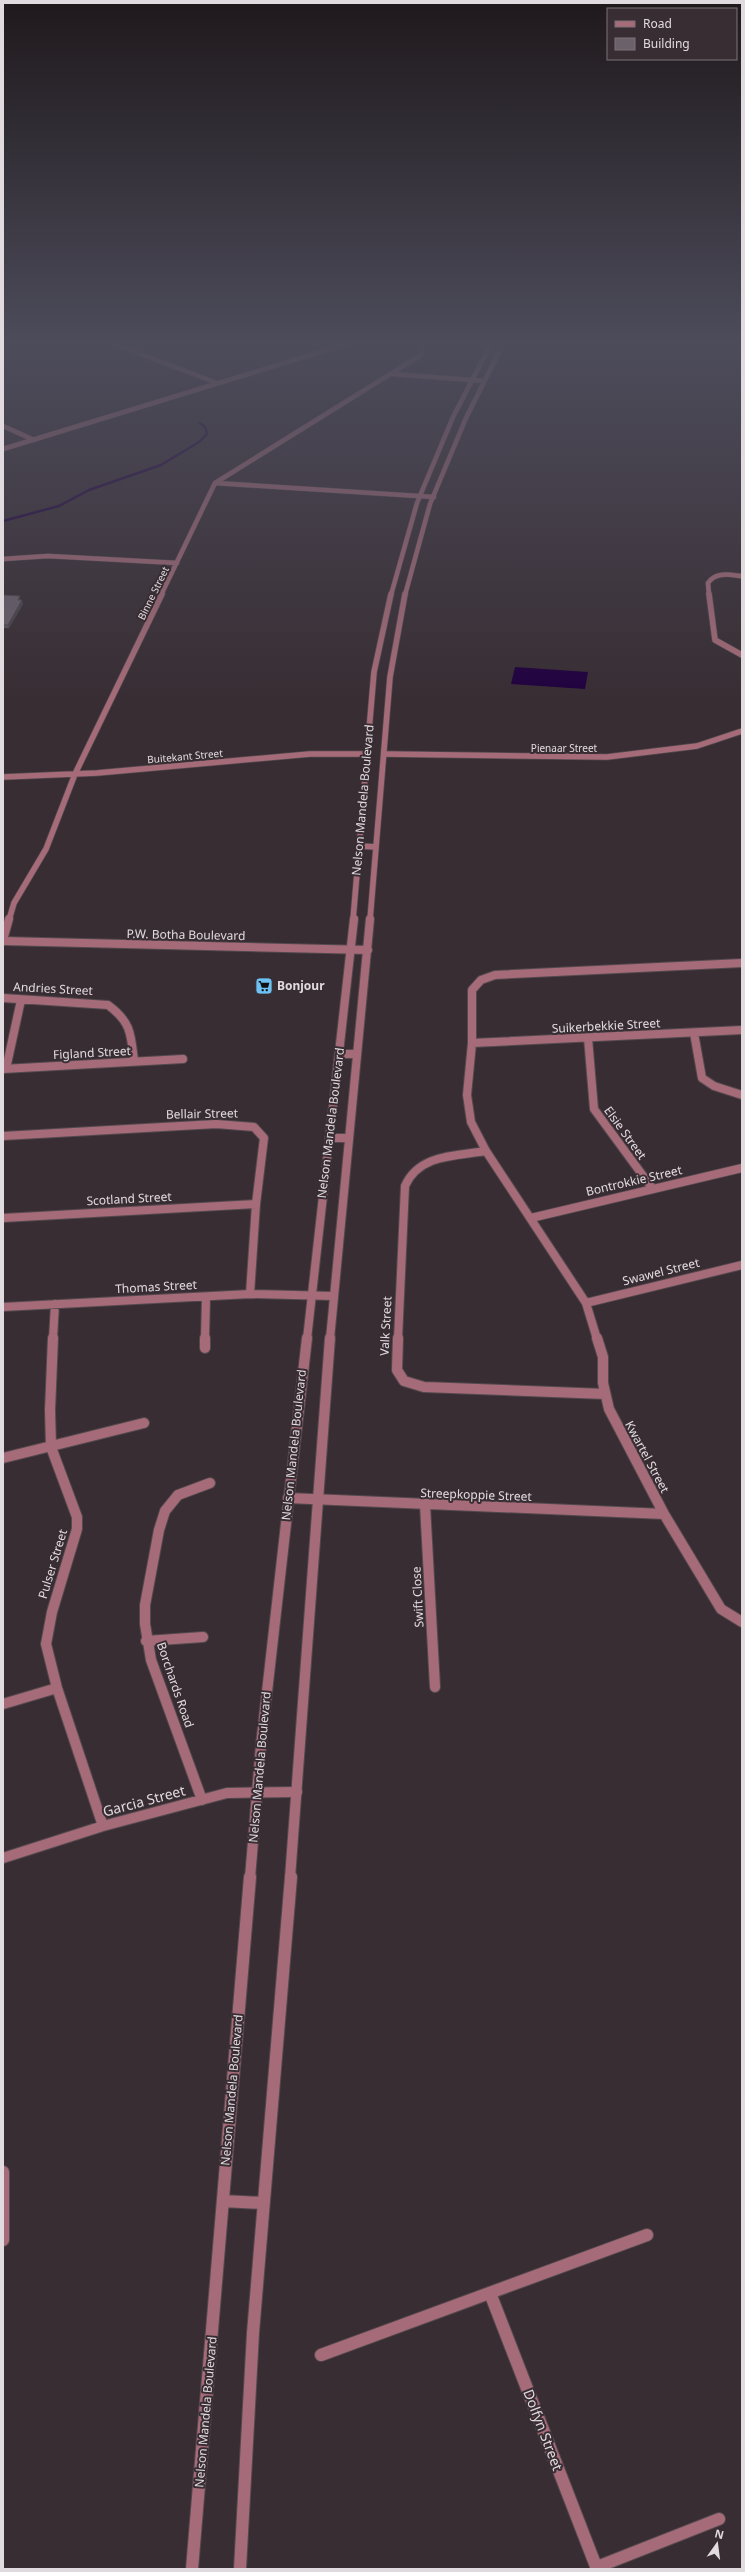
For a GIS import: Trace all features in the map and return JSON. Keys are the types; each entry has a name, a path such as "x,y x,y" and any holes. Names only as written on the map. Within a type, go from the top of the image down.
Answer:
{"street":[{"path":"215,484 249,462"},
{"name":"Nelson Mandela Boulevard","path":"192,2569 257,1791 310,1295 330,1138 351,950 368,754 370,702 381,633 420,496 435,462"},
{"name":"Nelson Mandela Boulevard","path":"240,2569 252,2333 297,1792 333,1296 368,950 390,677 404,599 434,497 449,462"},
{"path":"215,484 434,497"},
{"name":"Binne Street","path":"3,941 14,902 46,849 75,774 215,484"},
{"path":"3,559 48,556 177,563"},
{"path":"742,576 719,575 712,577 708,583 712,631 715,640 742,655"},
{"name":"Pienaar Street","path":"368,754 608,757 697,746 742,731"},
{"name":"Buitekant Street","path":"3,777 75,774 287,755 368,754"},
{"path":"360,846 376,847"},
{"name":"P.W. Botha Boulevard","path":"3,941 368,950"},
{"name":"Kwartel Street","path":"742,963 495,975 485,978 476,983 472,990 472,1043 468,1110 486,1151 586,1303 603,1357 605,1394 609,1409 619,1431 664,1514 721,1609 742,1622"},
{"name":"Andries Street","path":"3,998 88,1002 108,1006 120,1014 131,1031 134,1061"},
{"path":"4,1069 21,1000"},
{"name":"Suikerbekkie Street","path":"472,1043 742,1030"},
{"path":"694,1033 702,1078 714,1086 742,1095"},
{"name":"Elsie Street","path":"588,1038 594,1109 652,1188"},
{"path":"339,1054 357,1054"},
{"name":"Figland Street","path":"4,1069 183,1059"},
{"name":"Bellair Street","path":"3,1136 216,1124 254,1128 264,1138 256,1204 250,1294"},
{"path":"330,1138 348,1138"},
{"name":"Valk Street","path":"486,1151 429,1162 413,1169 407,1176 405,1186 397,1370 404,1380 424,1388 605,1394"},
{"name":"Bontrokkie Street","path":"531,1218 652,1188 742,1168"},
{"name":"Scotland Street","path":"3,1218 256,1204"},
{"name":"Swawel Street","path":"586,1303 742,1265"},
{"name":"Thomas Street","path":"3,1307 250,1294 333,1296"},
{"path":"205,1348 206,1297"},
{"name":"Pulser Street","path":"55,1304 50,1410 51,1447 77,1523 47,1629 46,1644 57,1688 103,1826"},
{"path":"3,1458 144,1423"},
{"name":"Borchards Road","path":"202,1800 146,1641 145,1605 159,1530 166,1511 178,1495 210,1483"},
{"name":"Streepkoppie Street","path":"288,1498 664,1514"},
{"name":"Swift Close","path":"425,1505 435,1687"},
{"path":"146,1641 203,1637"},
{"path":"3,1704 57,1688"},
{"name":"Garcia Street","path":"3,1858 103,1826 227,1793 257,1791 297,1792"},
{"path":"3,2172 3,2240"},
{"path":"223,2201 263,2203"},
{"path":"321,2355 647,2235"},
{"name":"Dolfyn Street","path":"490,2293 597,2568 720,2519"}],"shaded area":[{"path":"515,667 588,672 585,689 511,684"}],"building":[{"path":"3,595 20,596 18,600 22,600 8,625 3,625"}],"waterway":[{"path":"3,521 59,506 89,490 166,462"}],"place":[{"name":"Bonjour","path":"264,986"}]}
